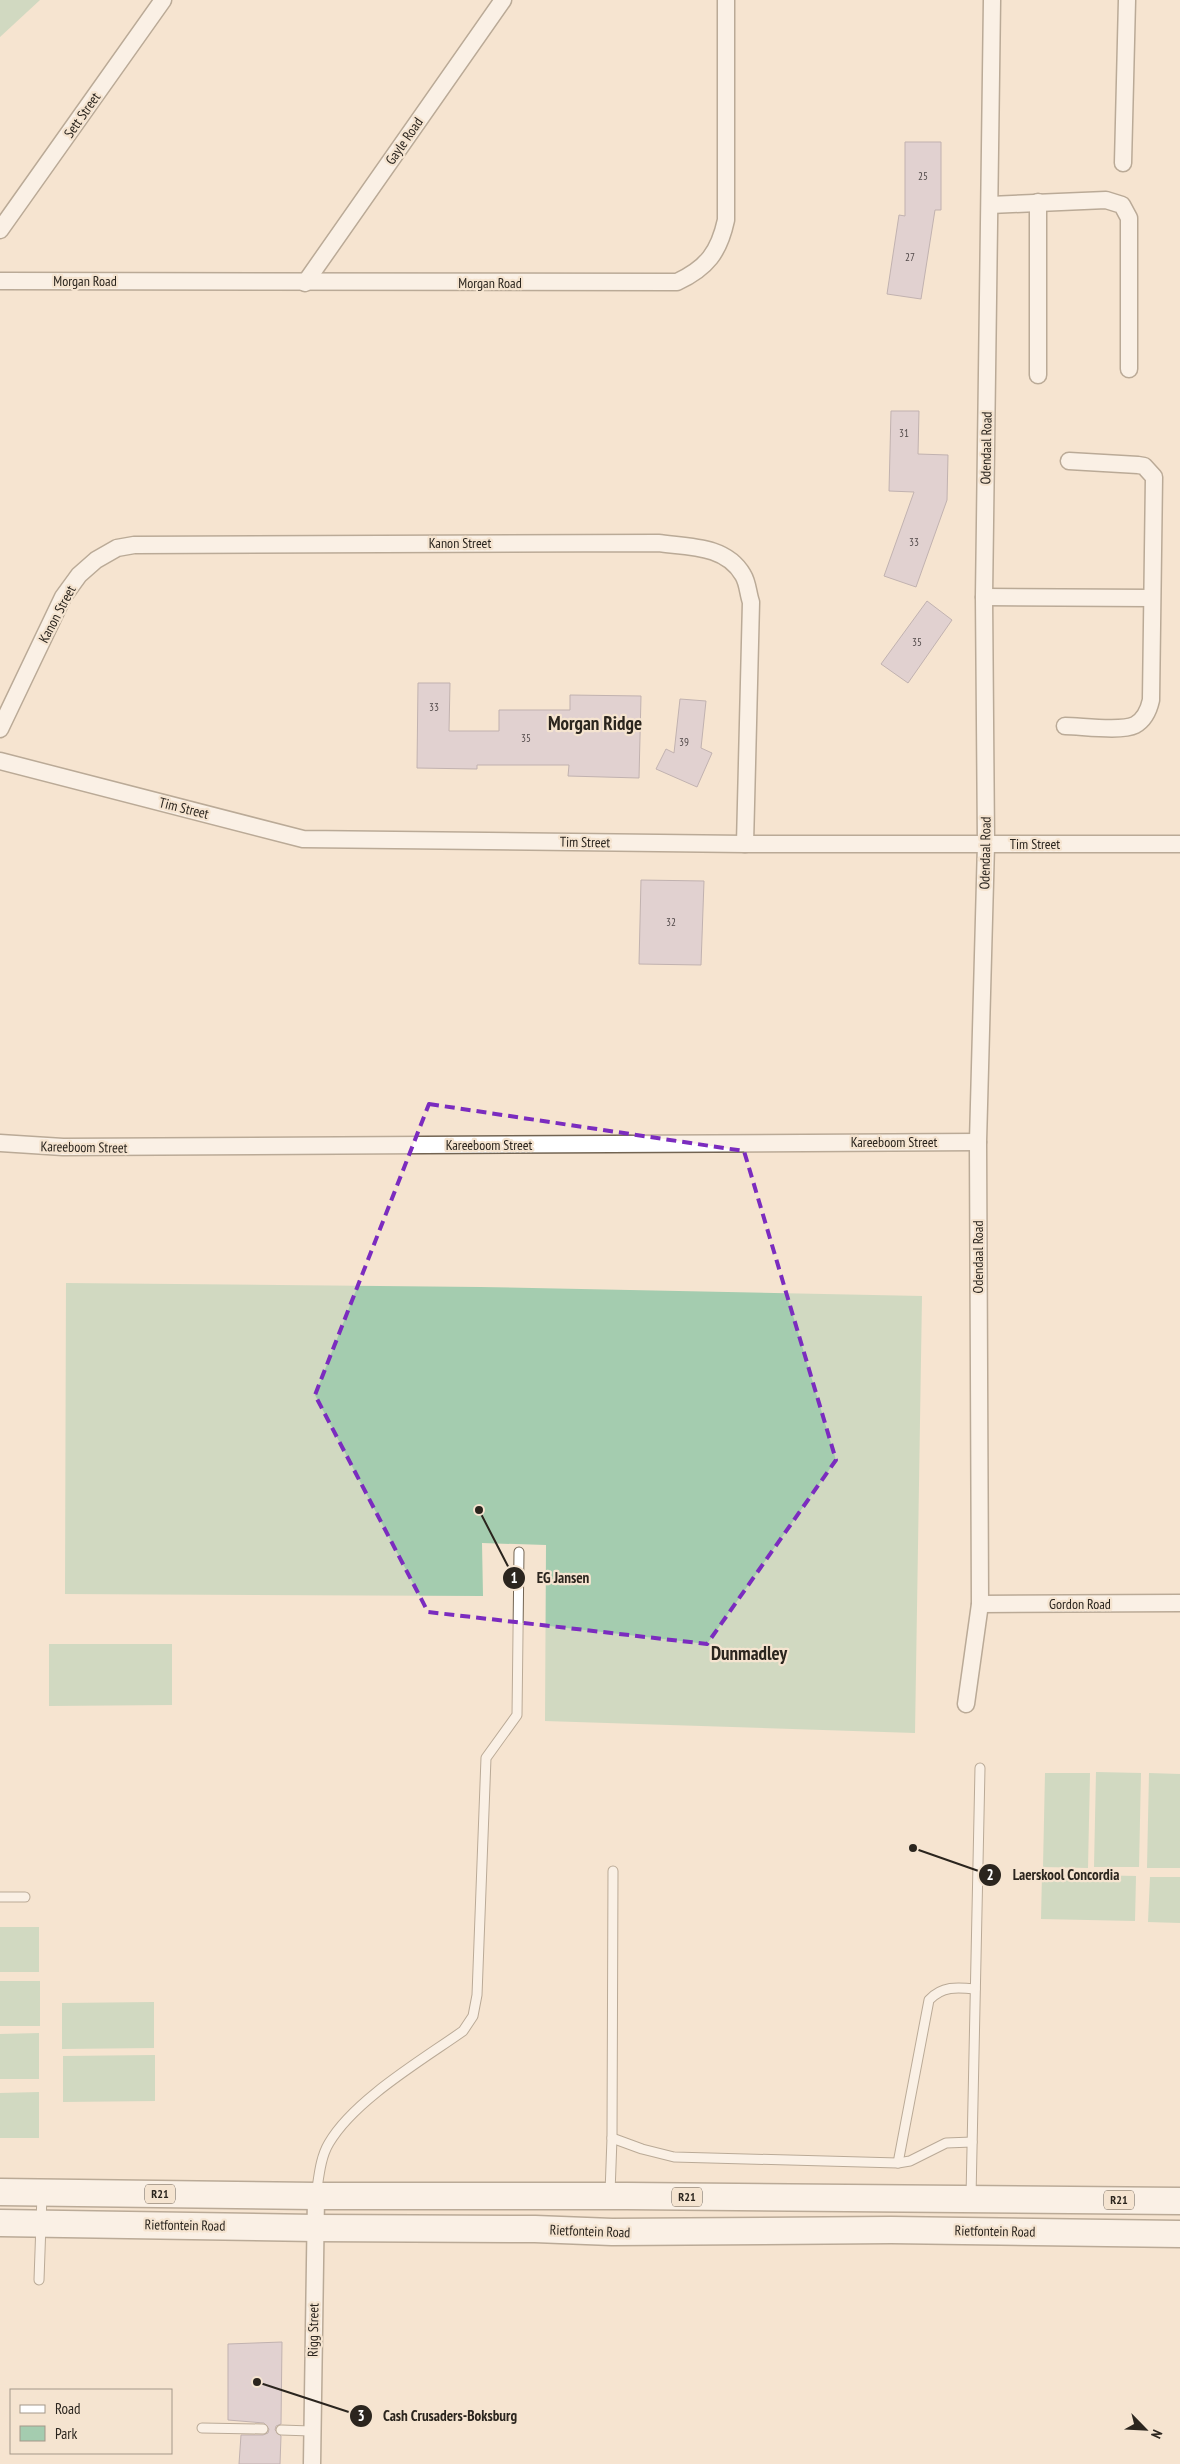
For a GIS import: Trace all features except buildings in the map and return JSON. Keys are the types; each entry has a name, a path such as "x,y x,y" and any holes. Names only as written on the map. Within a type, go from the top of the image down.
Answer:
{"main road":[{"name":"R21","path":"0,2192 316,2196 610,2196 1180,2201"},
{"path":"610,2196 612,2232"},
{"name":"Rietfontein Road","path":"0,2223 535,2229 612,2232 891,2230 1180,2234"}],"street":[{"name":"Sett Street","path":"0,230 163,0"},
{"name":"Gayle Road","path":"305,283 503,0"},
{"name":"Morgan Road","path":"0,281 658,284 676,282 691,276 714,254 721,240 726,220 726,0"},
{"name":"Odendaal Road","path":"966,1704 980,1604 978,1142 986,844 984,598 992,0"},
{"path":"1123,163 1127,0"},
{"path":"990,205 1106,200 1122,205 1129,218 1129,369"},
{"path":"1038,202 1038,375"},
{"path":"1065,726 1124,728 1134,725 1149,710 1151,700 1154,477 1144,466 1069,461"},
{"name":"Kanon Street","path":"0,728 64,597 79,575 96,560 117,548 134,544 628,543 658,543 694,547 717,552 733,561 744,576 750,602 745,844"},
{"path":"984,598 1151,598"},
{"name":"Tim Street","path":"0,761 302,839 745,844 1180,844"},
{"name":"Kareeboom Street","path":"0,1143 62,1148 978,1142"},
{"name":"Gordon Road","path":"980,1604 1180,1604"},
{"name":"Rigg Street","path":"312,2464 316,2196"}],"lane":[{"path":"316,2196 321,2162 328,2144 342,2125 363,2104 463,2031 473,2016 478,1995 486,1758 517,1715 519,1552"},
{"path":"971,2200 980,1768"},
{"path":"610,2196 613,1871"},
{"path":"0,1896 25,1896"},
{"path":"898,2164 930,2000 937,1992 946,1988 975,1989"},
{"path":"612,2138 642,2150 674,2157 898,2164 946,2144 972,2142"},
{"path":"39,2280 42,2192"},
{"path":"202,2428 263,2429"},
{"path":"281,2430 311,2431"}],"highlighted area":[{"path":"429,1104 744,1151 836,1460 707,1644 428,1612 315,1395"}],"green space":[{"path":"0,0 40,0 0,37"},
{"path":"66,1283 480,1287 922,1296 915,1733 545,1721 546,1545 482,1543 483,1596 65,1594"},
{"path":"49,1644 172,1644 172,1705 49,1706"},
{"path":"1096,1772 1141,1773 1139,1867 1094,1867"},
{"path":"1045,1773 1090,1773 1088,1868 1043,1867"},
{"path":"1149,1773 1180,1774 1180,1868 1147,1868"},
{"path":"1042,1874 1136,1876 1135,1921 1041,1919"},
{"path":"1150,1877 1180,1877 1180,1923 1148,1922"},
{"path":"0,1927 39,1927 39,1972 0,1972"},
{"path":"0,1981 40,1981 40,2026 0,2026"},
{"path":"154,2002 154,2048 62,2049 62,2003"},
{"path":"39,2033 39,2079 0,2079 0,2034"},
{"path":"155,2055 155,2101 63,2102 63,2056"},
{"path":"39,2092 39,2138 0,2138 0,2093"}],"place":[{"name":"EG Jansen","path":"479,1510"},
{"name":"Laerskool Concordia","path":"913,1848"},
{"name":"Cash Crusaders-Boksburg","path":"257,2382"}],"district":[{"name":"Morgan Ridge","path":"595,723"},
{"name":"Dunmadley","path":"749,1653"}]}
